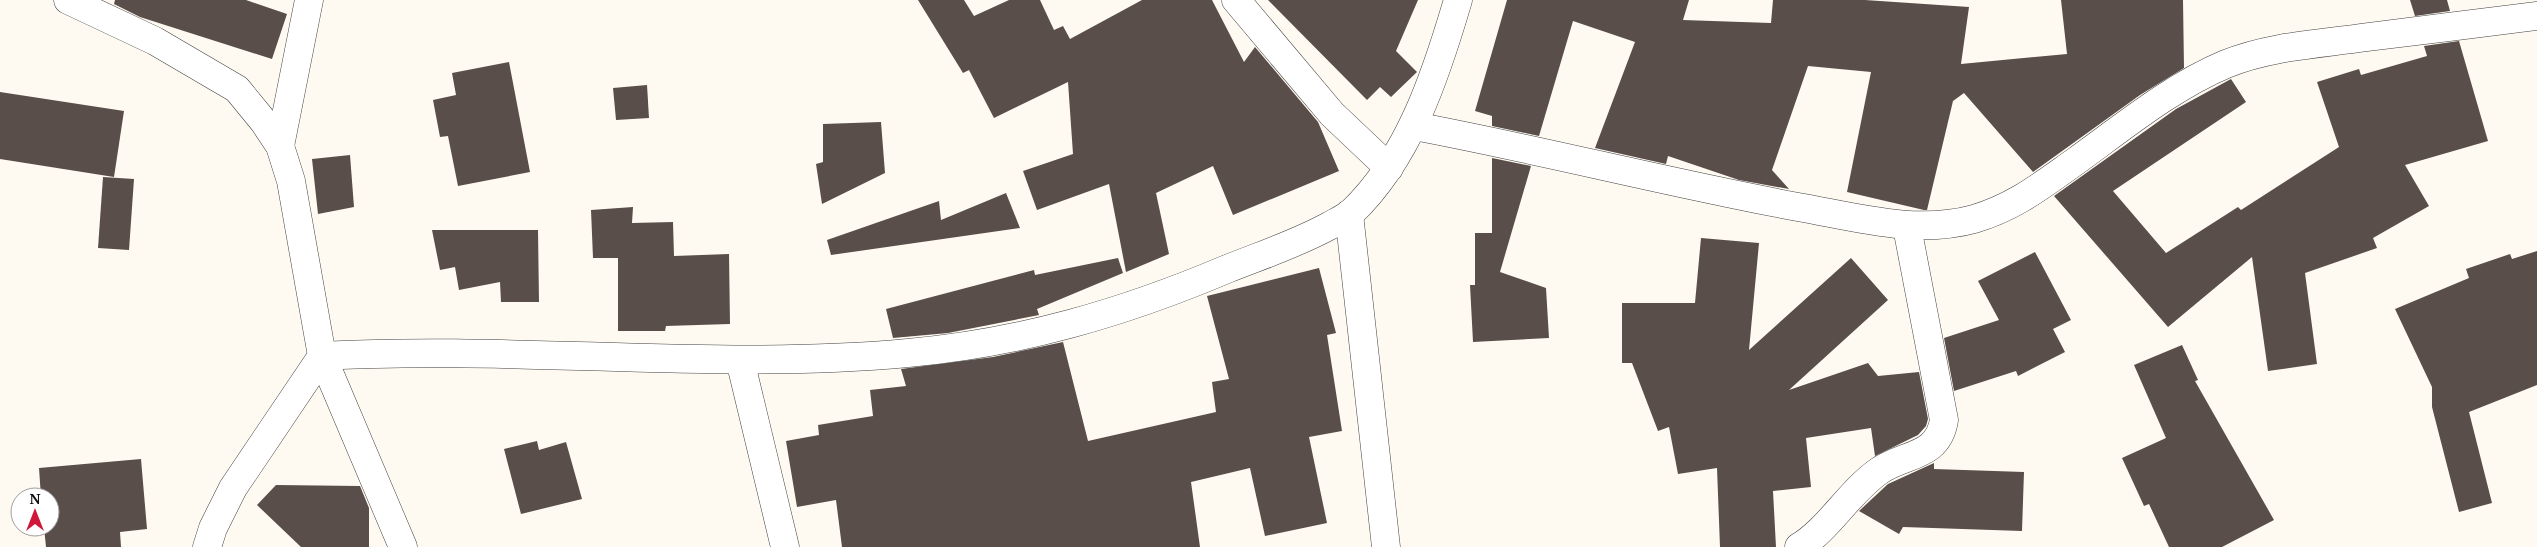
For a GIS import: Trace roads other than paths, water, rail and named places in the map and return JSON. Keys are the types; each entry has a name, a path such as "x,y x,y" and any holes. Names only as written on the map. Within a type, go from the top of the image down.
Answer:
{"street":[{"path":"68,0 155,41 237,89 264,122 280,146 291,181 322,356 403,547"},
{"path":"280,146 309,0"},
{"path":"1236,0 1332,114 1389,168"},
{"path":"322,356 436,353 740,360 827,359 910,353 1010,339 1090,320 1169,294 1302,241 1349,214 1389,168 1414,126 1458,0"},
{"path":"1414,126 1527,148 1597,166 1754,199 1908,227 1972,219 2022,200 2133,120 2196,80 2227,64 2258,54 2319,43 2537,16"},
{"path":"1349,214 1386,547"},
{"path":"1799,547 1811,540 1859,485 1882,469 1931,447 1942,433 1944,420 1908,227"},
{"path":"207,547 212,528 233,488 322,356"},
{"path":"740,360 785,547"}]}
